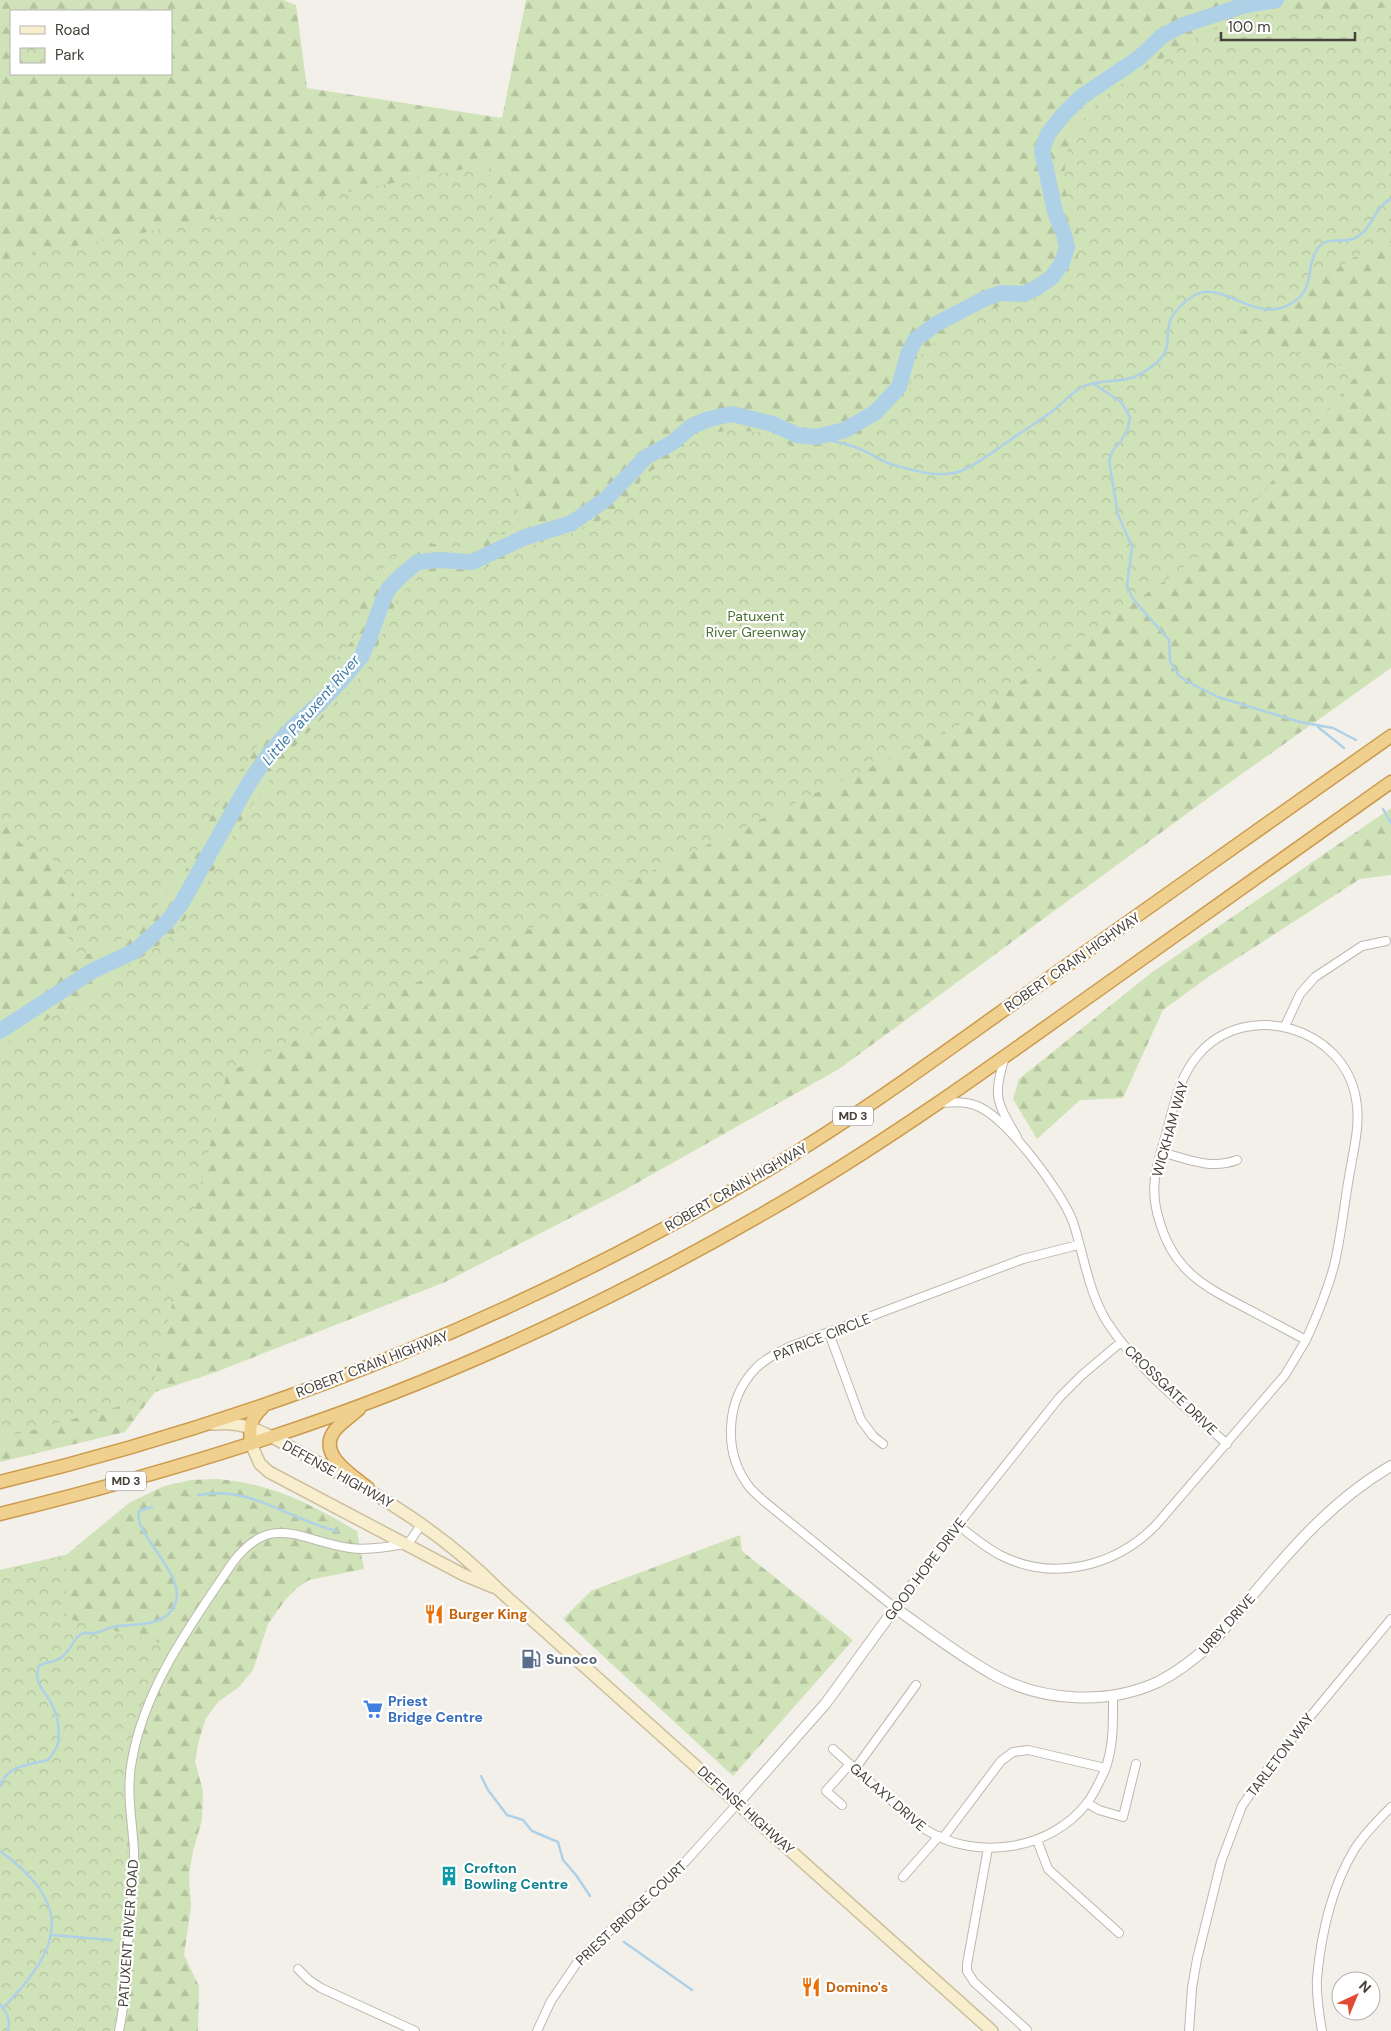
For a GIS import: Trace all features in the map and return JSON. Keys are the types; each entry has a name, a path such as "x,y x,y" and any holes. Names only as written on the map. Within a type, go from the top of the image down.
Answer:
{"highway":[{"name":"ROBERT CRAIN HIGHWAY","path":"0,1482 55,1469 212,1424 264,1406 418,1347 532,1297 640,1243 769,1169 868,1106 1391,736"},
{"name":"MD 3","path":"0,1514 164,1471 251,1444 364,1404 430,1378 547,1327 656,1272 795,1195 881,1142 1391,782"},
{"path":"364,1404 336,1430 330,1443 332,1456 368,1488"},
{"path":"251,1444 249,1428 253,1416 264,1406"}],"main road":[{"name":"DEFENSE HIGHWAY","path":"212,1424 232,1424 249,1428 271,1437 368,1488 422,1525 472,1563 499,1590 992,2031"},
{"name":"DEFENSE HIGHWAY","path":"251,1444 260,1464 269,1472 464,1575 499,1590"}],"street":[{"path":"1285,1026 1300,994 1316,978 1354,950 1372,943 1386,941"},
{"name":"WICKHAM WAY","path":"958,1525 986,1546 1016,1562 1051,1568 1068,1568 1086,1566 1119,1554 1146,1536 1227,1444 1285,1375 1306,1340 1318,1315 1334,1265 1355,1142 1356,1099 1343,1064 1332,1052 1304,1032 1285,1026 1247,1026 1228,1032 1199,1054 1180,1085 1155,1178 1155,1207 1166,1243 1191,1276 1208,1289 1306,1340"},
{"name":"CROSSGATE DRIVE","path":"1005,1056 998,1076 997,1098 1001,1110 1025,1149 1051,1182 1067,1207 1096,1299 1106,1319 1121,1342 1154,1377 1227,1444"},
{"name":"CROSSGATE DRIVE","path":"938,1103 963,1102 986,1111 1025,1149"},
{"path":"1161,1152 1210,1165 1227,1164 1237,1160"},
{"name":"PATRICE CIRCLE","path":"896,1608 765,1502 751,1488 735,1459 732,1442 735,1402 752,1374 772,1355 1023,1260 1078,1245"},
{"path":"829,1333 861,1420 873,1436 883,1444"},
{"name":"GOOD HOPE DRIVE","path":"738,1803 826,1703 958,1525 1059,1398 1121,1342"},
{"name":"URBY DRIVE","path":"896,1608 975,1663 997,1677 1020,1687 1062,1696 1113,1695 1157,1682 1198,1656 1213,1642 1306,1532 1354,1490 1390,1468"},
{"path":"408,1544 422,1525"},
{"name":"PATUXENT RIVER ROAD","path":"119,2031 125,1988 134,1872 128,1787 132,1759 139,1730 151,1700 182,1639 233,1562 240,1553 259,1537 282,1533 352,1549 408,1544"},
{"name":"TARLETON WAY","path":"1190,2031 1191,1997 1197,1959 1221,1862 1242,1806 1271,1764 1391,1619"},
{"path":"842,1805 826,1791 852,1766 916,1685"},
{"name":"GALAXY DRIVE","path":"833,1749 916,1823 941,1837 957,1843 988,1848 1018,1846 1036,1840 1064,1824 1087,1803 1105,1768 1113,1734 1113,1695"},
{"path":"903,1877 941,1837 1001,1761 1012,1752 1028,1750 1105,1768"},
{"path":"1087,1803 1099,1810 1123,1817 1136,1764"},
{"name":"PRIEST BRIDGE COURT","path":"537,2031 551,2001 580,1957 686,1860 738,1803"},
{"path":"1322,2031 1317,1979 1322,1940 1337,1885 1354,1850 1391,1807"},
{"path":"1036,1840 1048,1869 1119,1932"},
{"path":"988,1848 967,1971 974,1982 1027,2030"},
{"path":"298,1968 309,1980 321,1988 415,2031"}],"green space":[{"path":"0,0 283,0 296,5 307,88 502,118 526,0 1391,0 1391,668 1215,793 839,1069 621,1192 445,1282 216,1372 155,1392 125,1432 0,1462"},
{"name":"Patuxent River Greenway","path":"1391,6 1391,242 1353,258 1237,336 1360,371 1228,536 961,724 227,1073 150,1398 0,1439 0,1049 30,1027 70,1009 174,934 196,904 240,822 294,747 344,696 370,665 399,595 425,574 465,574 481,570 533,545 576,532 607,517 629,498 644,476 691,443 713,433 730,430 759,432 801,450 855,438 902,403 910,388 913,371 921,355 953,329 1002,305 1032,298 1052,290 1065,282 1076,265 1080,247 1078,226 1067,199 1064,177 1067,151 1076,130 1091,109 1111,91 1191,40 1222,26 1263,15 1340,10 1358,12"},
{"path":"489,164 519,526 469,546 448,547 429,543 415,546 394,558 368,586 360,600 359,624 356,636 334,663 273,722 263,735 248,762 237,774 214,810 200,844 184,873 162,898 149,918 112,944 89,954 71,951 65,947 77,924 78,914 75,898 68,881 60,867 51,858 20,843 1,818 0,261"},
{"path":"1391,808 1391,875 1360,879 1211,975 1163,1010 1123,1098 1080,1100 1037,1139 1013,1099 1019,1079 1151,973"},
{"path":"217,1479 256,1485 290,1496 357,1531 364,1569 309,1580 297,1588 286,1599 268,1624 253,1670 239,1687 218,1702 206,1718 195,1761 203,1791 202,1820 193,1851 189,1876 191,1907 184,1955 199,1986 198,2031 0,2031 0,1570 66,1555 129,1503 164,1486 191,1480"},
{"path":"740,1535 742,1551 853,1640 733,1776 563,1619 591,1591"},
{"path":"66,1555 66,1618 173,1646 160,1668 136,1729 123,1786 129,1873 120,1986 114,2031 0,2031 0,1570"}],"waterway":[{"name":"Little Patuxent River","path":"0,1031 92,971 135,951 166,923 181,904 249,783 270,752 292,728 319,704 361,657 389,588 403,574 418,562 438,560 472,562 523,538 572,523 606,499 646,457 672,443 692,426 709,419 732,414 773,424 797,435 816,437 845,430 876,412 899,387 908,354 915,340 936,324 986,298 1001,293 1024,294 1038,287 1052,277 1062,263 1067,247 1055,212 1042,150 1048,134 1062,116 1081,97 1139,58 1162,36 1183,25 1217,14 1246,5 1276,0"},
{"path":"816,437 855,447 887,463 916,471 935,474 961,471 983,459 1044,417 1082,387 1098,382 1131,378 1150,368 1161,358 1166,350 1172,316 1195,295 1205,292 1216,293 1265,309 1279,309 1292,303 1304,291 1314,255 1318,248 1326,242 1349,240 1360,235 1380,208 1391,199"},
{"path":"1094,384 1121,402 1130,417 1128,428 1121,441 1113,450 1109,461 1118,515 1132,547 1127,586 1133,599 1169,640 1170,661 1179,676 1218,697 1300,722 1333,728 1356,740"},
{"path":"1318,727 1344,748"},
{"path":"1383,809 1391,823"},
{"path":"198,1495 218,1493 253,1499 319,1526 337,1531"},
{"path":"0,1786 3,1779 14,1770 48,1760 57,1745 59,1734 57,1719 52,1705 38,1682 37,1672 39,1666 63,1656 81,1634 95,1633 117,1626 158,1621 165,1617 175,1604 177,1593 174,1580 139,1520 139,1511 152,1507"},
{"path":"481,1776 488,1790 507,1815 523,1820 532,1831 558,1842 563,1860 590,1896"},
{"path":"0,1851 24,1871 40,1890 49,1909 52,1927 48,1946 38,1965 23,1986 3,2008"},
{"path":"51,1935 112,1940"},
{"path":"624,1942 692,1990"},
{"path":"0,2004 9,2020 7,2031"}],"place":[{"name":"Burger King","path":"434,1614"},
{"name":"Sunoco","path":"531,1659"},
{"name":"Priest Bridge Centre","path":"373,1709"},
{"name":"Crofton Bowling Centre","path":"449,1876"},
{"name":"Domino's","path":"811,1987"}]}
